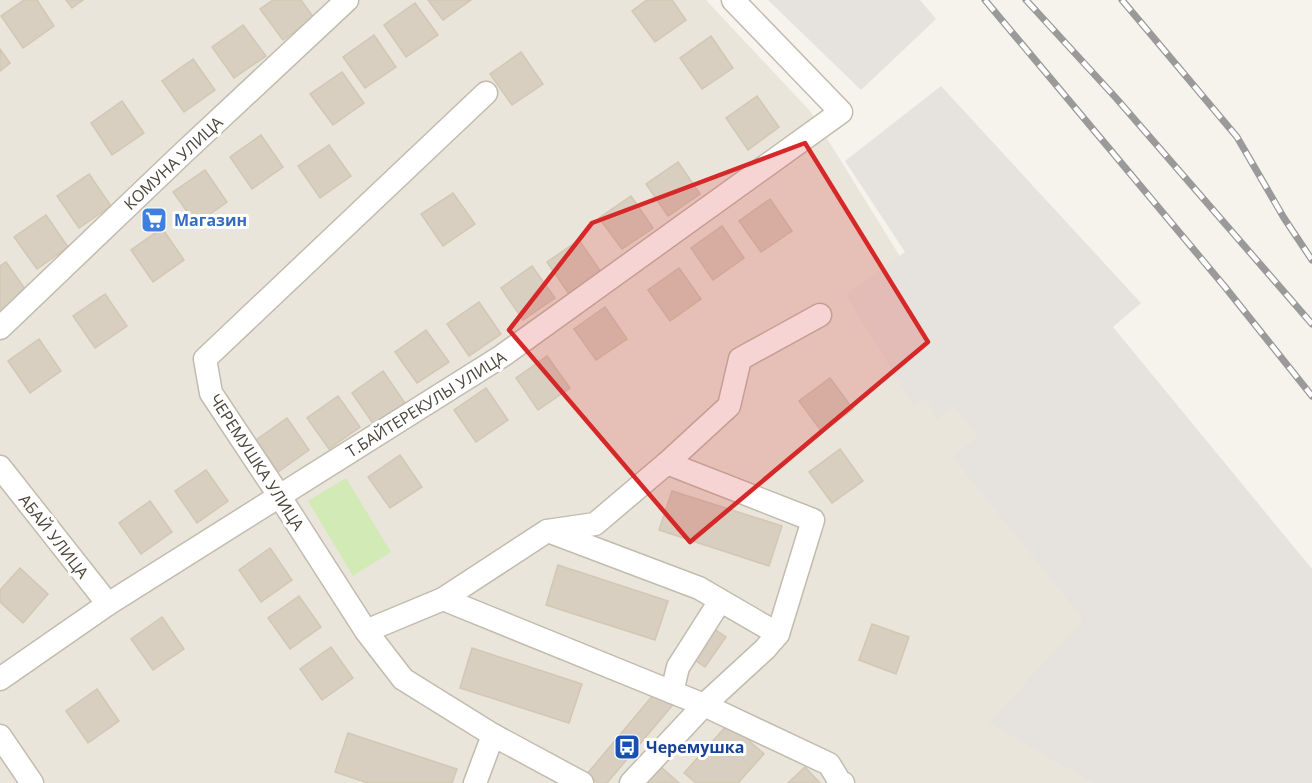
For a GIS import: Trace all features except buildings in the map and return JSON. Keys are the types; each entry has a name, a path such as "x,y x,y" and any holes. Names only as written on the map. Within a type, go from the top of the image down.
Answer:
{"street":[{"name":"КОМУНА УЛИЦА","path":"0,328 347,0"},
{"name":"Т.БАЙТЕРЕКУЛЫ УЛИЦА","path":"0,679 108,604 502,356 842,112 733,0"},
{"name":"ЧЕРЕМУШКА УЛИЦА","path":"486,93 205,359 211,393 366,631 403,679 493,735 582,783"},
{"path":"366,631 443,599 547,531 595,524 667,463 729,406 740,359 820,315"},
{"path":"631,783 704,705 765,649 778,634 813,520 667,463"},
{"name":"АБАЙ УЛИЦА","path":"0,467 108,604"},
{"path":"547,531 699,588 778,634"},
{"path":"443,599 704,705 829,764 841,783"},
{"path":"672,692 678,667 720,601"},
{"path":"475,783 493,735"},
{"path":"0,736 32,783"}],"highlighted area":[{"path":"805,143 928,342 690,542 509,330 592,223"}],"shaded area":[{"path":"0,0 706,0 810,111 1226,783 0,783"},
{"path":"768,0 920,0 936,19 861,90"},
{"path":"941,86 1141,303 1113,327 1312,569 1312,783 1093,783 989,723 1083,619 953,458 978,435 954,406 937,420 925,397 914,406 846,295 905,252 845,161"}],"green space":[{"path":"346,478 391,552 353,576 308,501"}],"railway":[{"path":"985,0 1225,287 1312,396"},
{"path":"1026,0 1116,98 1312,324"},
{"path":"1122,0 1237,137 1284,218 1312,260"}],"place":[{"name":"Магазин","path":"154,220"},
{"name":"Черемушка","path":"627,747"}]}
